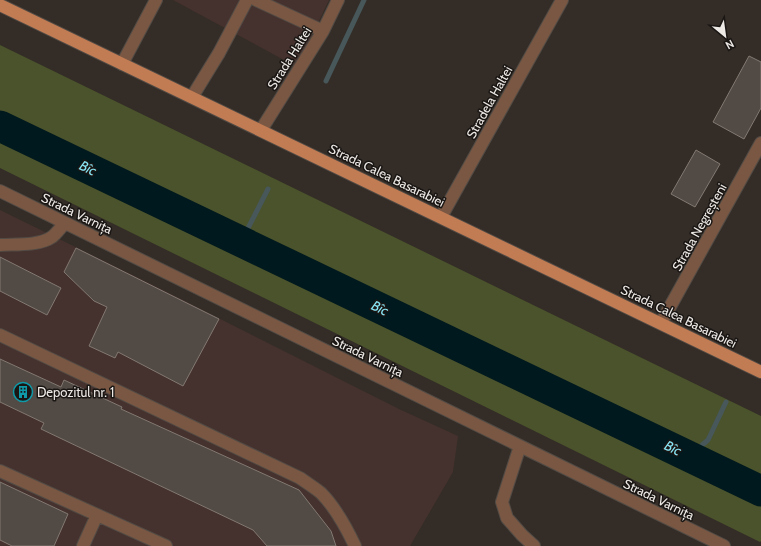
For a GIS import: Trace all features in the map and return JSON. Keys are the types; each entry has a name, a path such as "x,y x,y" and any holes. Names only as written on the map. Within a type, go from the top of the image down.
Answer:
{"main road":[{"name":"Strada Calea Basarabiei","path":"0,5 262,130 761,372"}],"street":[{"path":"122,64 156,0"},
{"path":"192,97 219,53 247,0"},
{"path":"256,0 323,31"},
{"name":"Strada Haltei","path":"262,130 323,31 338,0"},
{"name":"Stradela Haltei","path":"441,217 562,0"},
{"name":"Strada Negreșteni","path":"661,323 761,143"},
{"name":"Strada Varnița","path":"0,191 724,546"},
{"path":"0,244 25,244 40,242 52,237 65,223"},
{"path":"0,335 300,478 320,493 336,511 355,546"},
{"path":"520,446 502,502 507,518 534,546"},
{"path":"0,472 166,546"},
{"path":"83,546 97,515"}],"shaded area":[{"path":"173,0 329,0 297,67"},
{"path":"0,210 399,409 458,436 453,472 410,546 0,546"}],"green space":[{"path":"0,45 761,416 761,541 760,542 0,168"}],"building":[{"path":"749,56 761,62 761,108 744,139 713,122"},
{"path":"696,150 720,164 695,207 671,194"},
{"path":"76,248 219,319 183,386 118,352 115,358 89,346 107,307 94,301 64,272"},
{"path":"0,257 61,288 47,315 0,291"},
{"path":"0,359 61,387 64,380 122,407 121,409 299,490 331,531 336,546 267,546 253,530 41,429 44,423 0,402"},
{"path":"0,482 68,514 54,546 12,546 0,540"}],"waterway":[{"path":"326,81 364,0"},
{"name":"Bîc","path":"0,126 761,491"},
{"path":"241,242 268,189"},
{"path":"689,456 708,440 726,402"}],"place":[{"name":"Depozitul nr. 1","path":"23,392"}]}
